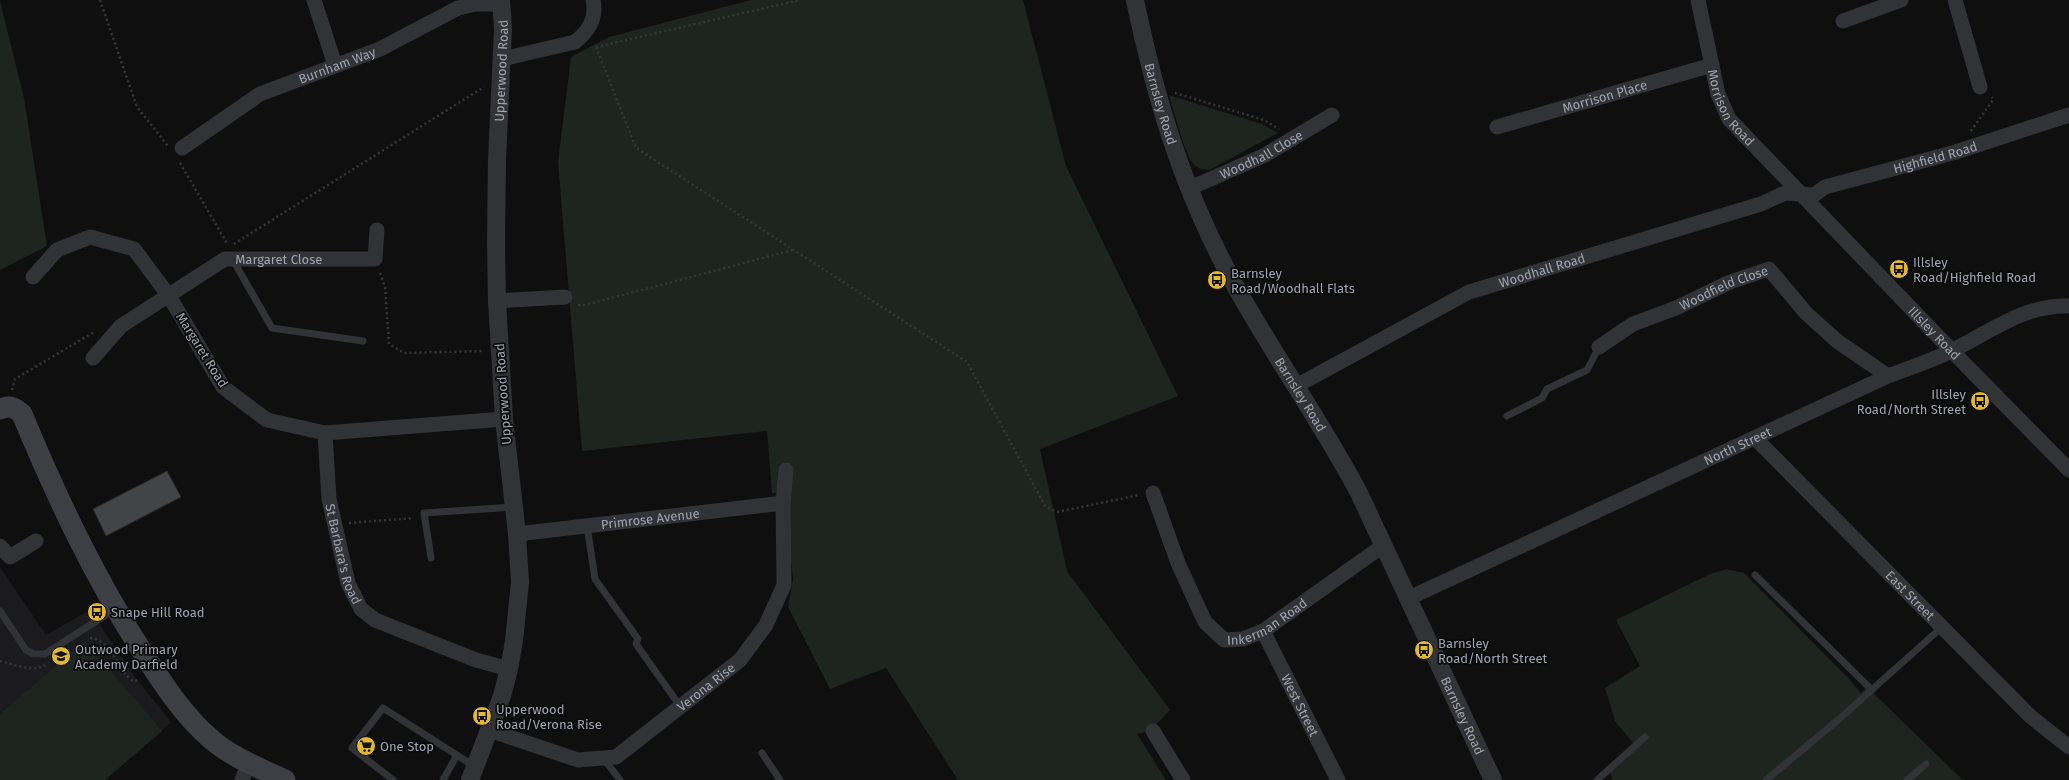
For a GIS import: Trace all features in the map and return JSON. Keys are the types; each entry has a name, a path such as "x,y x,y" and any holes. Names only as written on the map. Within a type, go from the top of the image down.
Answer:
{"main road":[{"path":"8,408 22,414 87,558 155,671 195,724 246,771 285,780"}],"street":[{"path":"314,0 335,65"},
{"path":"502,68 575,42 591,25 595,10 593,0"},
{"name":"Barnsley Road","path":"1135,0 1154,86 1188,189 1231,277 1336,451 1384,545 1493,780"},
{"name":"Morrison Road","path":"1698,0 1718,94 1729,119 1802,195"},
{"path":"1843,21 1901,0"},
{"path":"1955,0 1980,86"},
{"name":"Burnham Way","path":"177,153 260,94 380,49 458,8 476,4 501,2"},
{"name":"Upperwood Road","path":"473,774 509,668 514,641 520,582 517,534 504,418 497,301 497,159 503,29 501,2"},
{"name":"Morrison Place","path":"1497,127 1712,65"},
{"name":"Woodhall Close","path":"1188,189 1265,155 1332,115"},
{"name":"Highfield Road","path":"1802,195 1814,194 1825,187 1963,150 2069,115"},
{"name":"Woodhall Road","path":"1296,386 1469,292 1761,204 1785,192 1802,195"},
{"name":"Illsley Road","path":"1802,195 2069,470"},
{"path":"375,259 377,230"},
{"name":"Margaret Road","path":"33,277 56,250 90,237 134,249 169,296 223,388 267,420 324,433 504,418"},
{"name":"Margaret Close","path":"93,358 121,326 225,260 375,259"},
{"name":"Woodfield Close","path":"1599,347 1632,324 1676,308 1730,282 1769,269 1806,313 1837,341 1888,376"},
{"path":"497,301 565,297"},
{"name":"North Street","path":"1409,598 1888,376 1952,351 2013,318 2037,309 2069,306"},
{"name":"St Barbara's Road","path":"324,433 329,499 348,584 361,609 375,620 476,660 509,668"},
{"name":"East Street","path":"1755,438 2030,716 2069,747"},
{"name":"Verona Rise","path":"489,730 578,760 616,757 740,660 766,625 784,585 782,503 786,470"},
{"name":"Inkerman Road","path":"1153,492 1178,563 1205,622 1224,640 1243,640 1263,631 1384,545"},
{"name":"Primrose Avenue","path":"517,534 782,503"},
{"path":"0,546 10,557 36,541"},
{"name":"West Street","path":"1263,631 1338,780"},
{"path":"1153,730 1183,780"}],"lane":[{"path":"233,259 272,328 363,341"},
{"path":"1507,416 1542,398 1547,389 1587,370 1599,347"},
{"path":"431,558 424,513 514,507"},
{"path":"586,526 594,579 638,639 636,644 680,706"},
{"path":"1755,575 1872,690"},
{"path":"0,610 26,650 34,654 44,654 116,608"},
{"path":"1766,780 1942,628"},
{"path":"393,780 352,748 382,708 457,755 473,774"},
{"path":"1597,780 1645,737"},
{"path":"762,753 780,780"},
{"path":"443,780 457,755"},
{"path":"603,758 620,780"},
{"path":"1907,780 1926,764"}],"path":[{"path":"100,0 136,107 177,153 229,247 502,68"},
{"path":"590,49 800,0"},
{"path":"596,47 636,148 967,362 1045,506 1057,512 1153,492"},
{"path":"1154,86 1264,120 1293,138"},
{"path":"1963,150 1971,131 1993,100 1988,87 1980,86"},
{"path":"565,297 568,305 585,306 794,250"},
{"path":"375,259 385,287 389,344 404,353 500,350"},
{"path":"8,408 15,379 95,331"},
{"path":"335,524 424,518"},
{"path":"88,638 96,639 105,645 126,676 134,681 139,681 155,671"},
{"path":"0,661 29,668 42,667 48,663"}],"shaded area":[{"path":"751,0 1023,0 1066,166 1178,396 1040,449 1067,571 1170,710 1150,731 1137,734 1166,780 958,780 886,668 830,689 788,607 793,579 784,493 772,493 767,431 582,451 558,162 571,57 609,37"},
{"path":"0,1 24,98 47,246 0,270"},
{"path":"1169,95 1262,124 1278,133 1209,170 1200,168 1193,163 1186,151"},
{"name":"Outwood Primary Academy Darfield","path":"0,567 46,635 90,610 135,677 171,722 105,780 0,780"},
{"path":"1727,569 1744,573 1861,693 1867,687 1963,780 1613,780 1608,769 1633,743 1615,721 1605,688 1640,666 1616,620 1710,574"},
{"name":"Outwood Primary Academy Darfield","path":"85,641 162,731 105,780 0,780 0,714"}],"building":[{"path":"167,471 181,497 106,536 93,509"}],"place":[{"name":"Illsley Road/Highfield Road","path":"1899,269"},
{"name":"Barnsley Road/Woodhall Flats","path":"1217,280"},
{"name":"Illsley Road/North Street","path":"1980,401"},
{"name":"Snape Hill Road","path":"97,612"},
{"name":"Barnsley Road/North Street","path":"1424,650"},
{"name":"Outwood Primary Academy Darfield","path":"61,656"},
{"name":"Upperwood Road/Verona Rise","path":"482,716"},
{"name":"One Stop","path":"366,746"}]}
